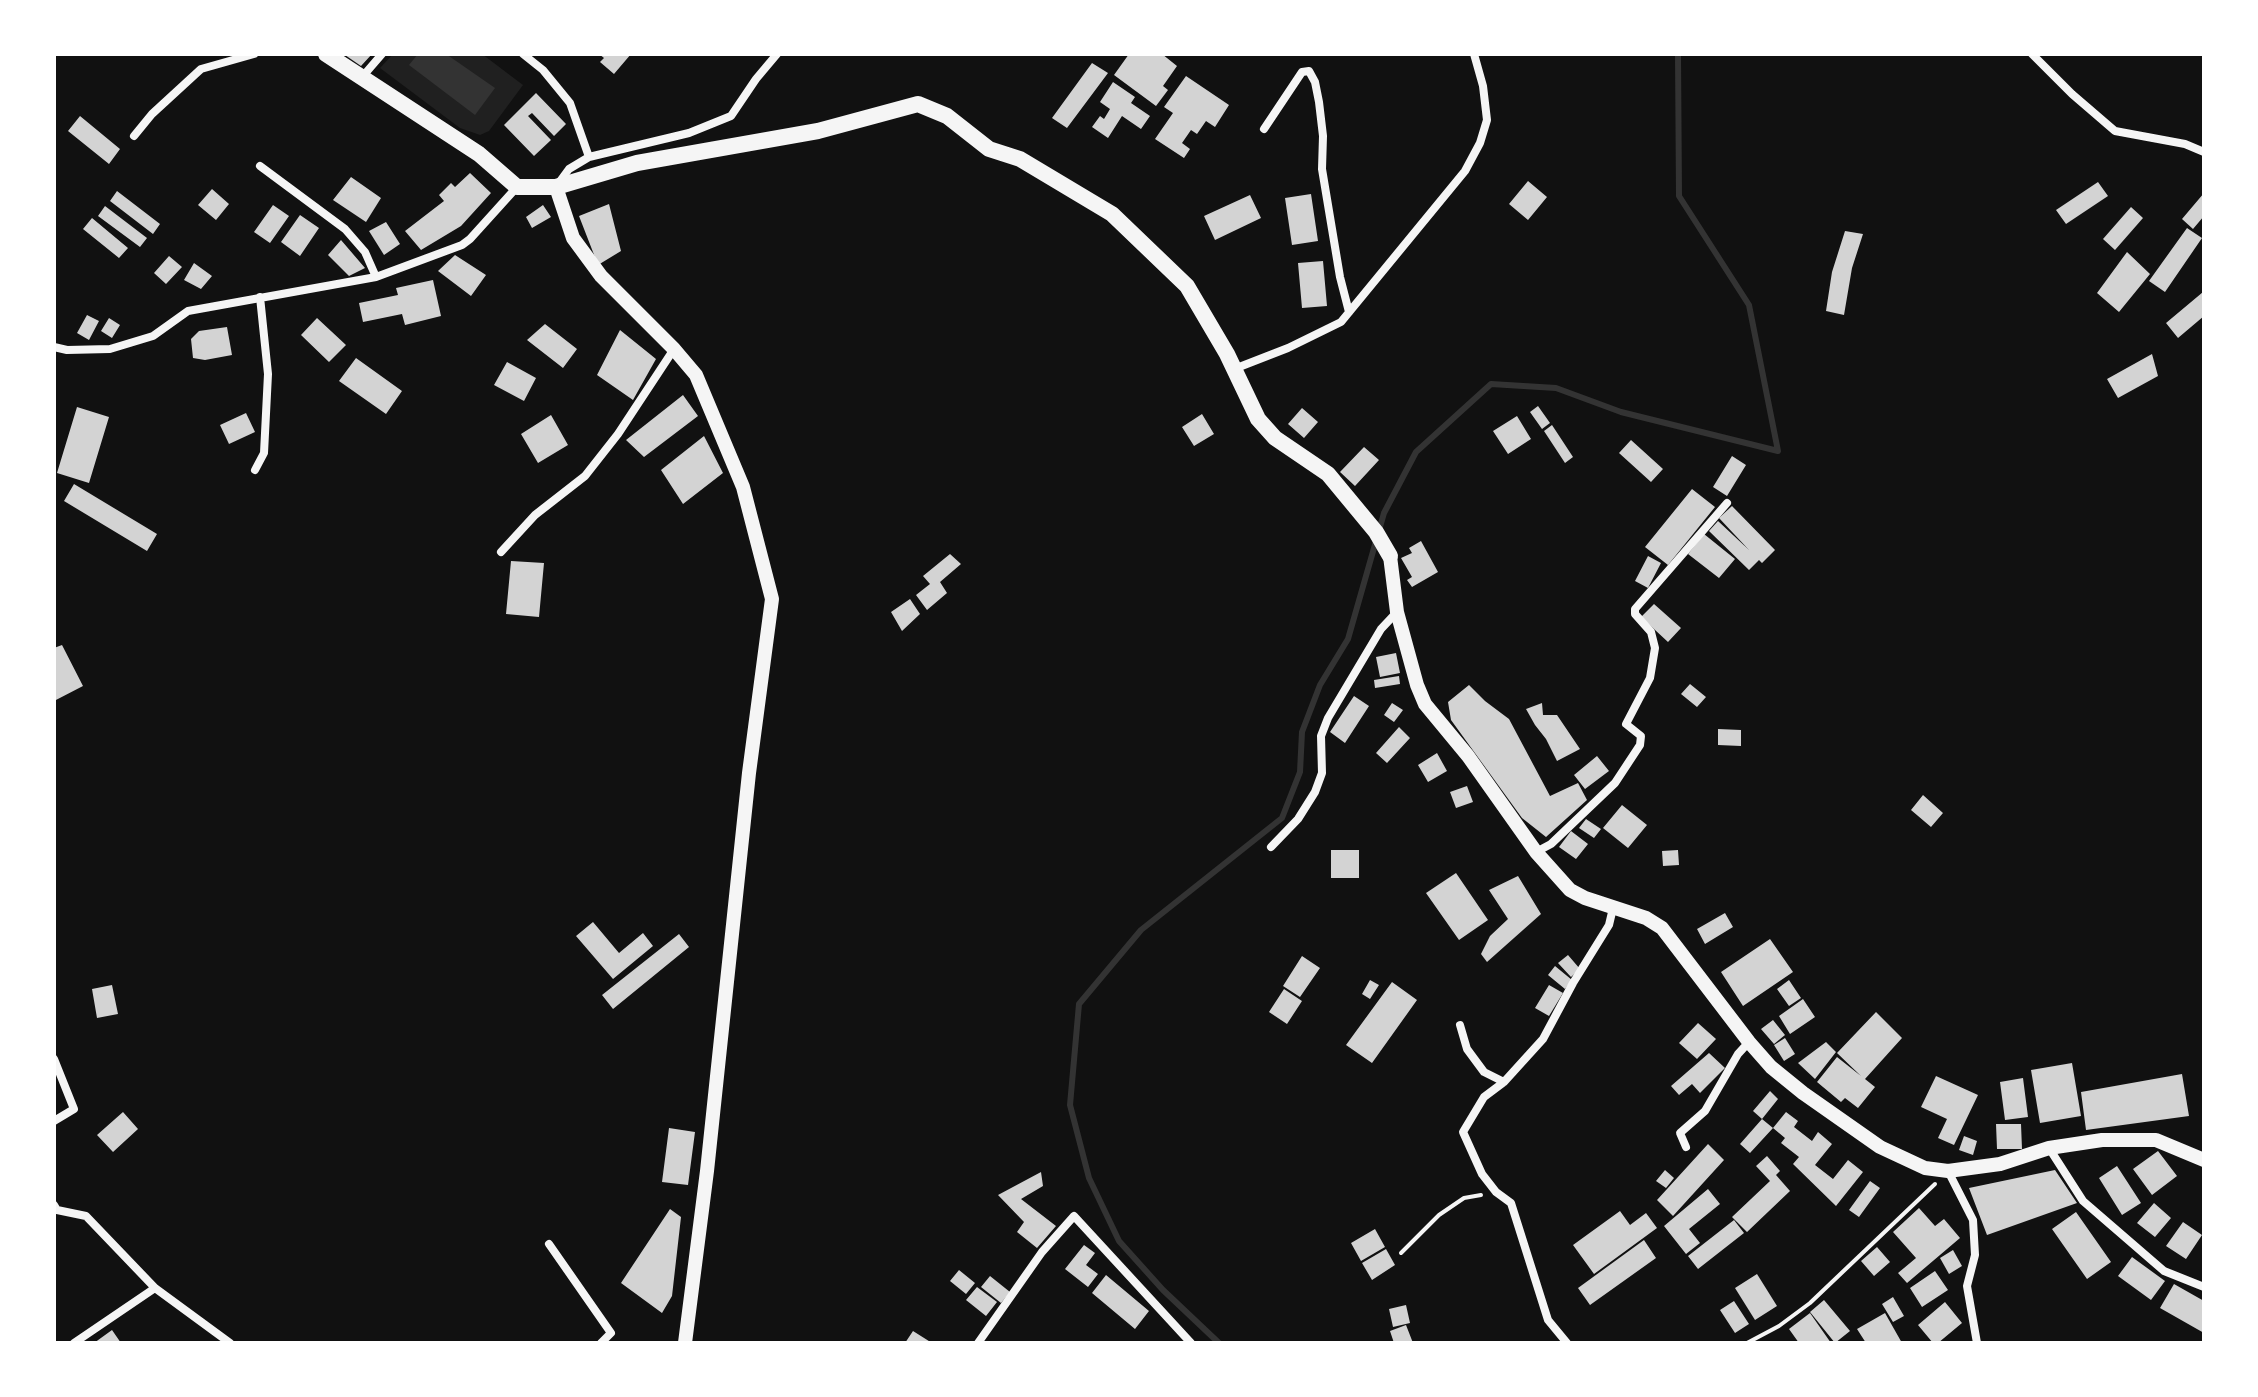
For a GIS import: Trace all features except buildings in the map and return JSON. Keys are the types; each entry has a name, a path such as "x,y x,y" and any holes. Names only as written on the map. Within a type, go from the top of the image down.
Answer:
{"main road":[{"path":"326,54 479,154 517,187 556,187 637,163 818,131 918,104 947,116 989,149 1020,159 1112,214 1187,286 1258,419 1275,438 1328,474 1376,532 1390,556"}],"street":[{"path":"134,136 152,114 201,69 254,54"},
{"path":"363,76 382,54"},
{"path":"523,54 543,70 570,103 589,157"},
{"path":"685,1343 707,1171 749,773 772,599 743,487 696,375 601,276 573,238 556,187 569,169 589,157 689,133 731,116 777,54"},
{"path":"1234,369 1341,322 1465,171 1480,143 1487,120 1483,86 1474,54"},
{"path":"2032,54 2115,131 2185,144 2204,152"},
{"path":"1264,129 1302,72 1309,71 1319,102 1323,136 1322,169 1349,312"},
{"path":"260,166 345,229 365,252 376,277"},
{"path":"54,347 67,350 110,349 153,336 188,311 376,277 462,245 517,187"},
{"path":"255,470 264,453 268,374 260,297"},
{"path":"501,552 535,515 585,476 618,434 674,349"},
{"path":"1536,852 1551,844 1615,783 1640,745 1641,736 1626,724 1650,678 1655,648 1651,632 1635,614 1635,609 1727,503"},
{"path":"1390,556 1397,612 1425,704 1468,756 1536,852 1570,890 1646,918 1662,928 1749,1042 1771,1067 1803,1093 1880,1147 1925,1168 1948,1171 2000,1164 2049,1148 2102,1140 2156,1140 2204,1160"},
{"path":"1271,847 1298,819 1315,792 1322,773 1321,736 1328,718 1381,629 1397,612"},
{"path":"1567,1343 1548,1320 1511,1203 1496,1192 1482,1174 1463,1132 1484,1097 1504,1082 1543,1039 1609,925 1613,908"},
{"path":"1460,1025 1467,1049 1484,1072 1504,1082"},
{"path":"1686,1147 1680,1133 1705,1111 1738,1054 1749,1042"},
{"path":"54,1059 74,1109 54,1121"},
{"path":"2049,1148 2083,1201 2164,1271 2204,1287"},
{"path":"1948,1171 1973,1220 1975,1255 1967,1286 1977,1343"},
{"path":"54,1205 57,1210 86,1216 155,1288 230,1343"},
{"path":"978,1343 1042,1252 1074,1216 1191,1343"},
{"path":"549,1244 611,1333 601,1343"},
{"path":"74,1343 155,1288"}],"path":[{"path":"1747,1343 1779,1326 1810,1303 1948,1171"},
{"path":"1401,1253 1439,1215 1464,1198 1496,1192"}],"shaded area":[{"path":"393,54 482,54 523,85 489,131 480,135 460,128 380,68"},
{"path":"418,54 446,54 495,88 475,115 409,65"}],"waterway":[{"path":"1219,1343 1163,1290 1119,1241 1089,1178 1070,1105 1079,1004 1141,930 1282,818 1300,772 1302,732 1320,685 1348,639 1384,513 1416,452 1491,384 1556,388 1621,412 1778,451 1749,305 1679,196 1678,54"}]}
